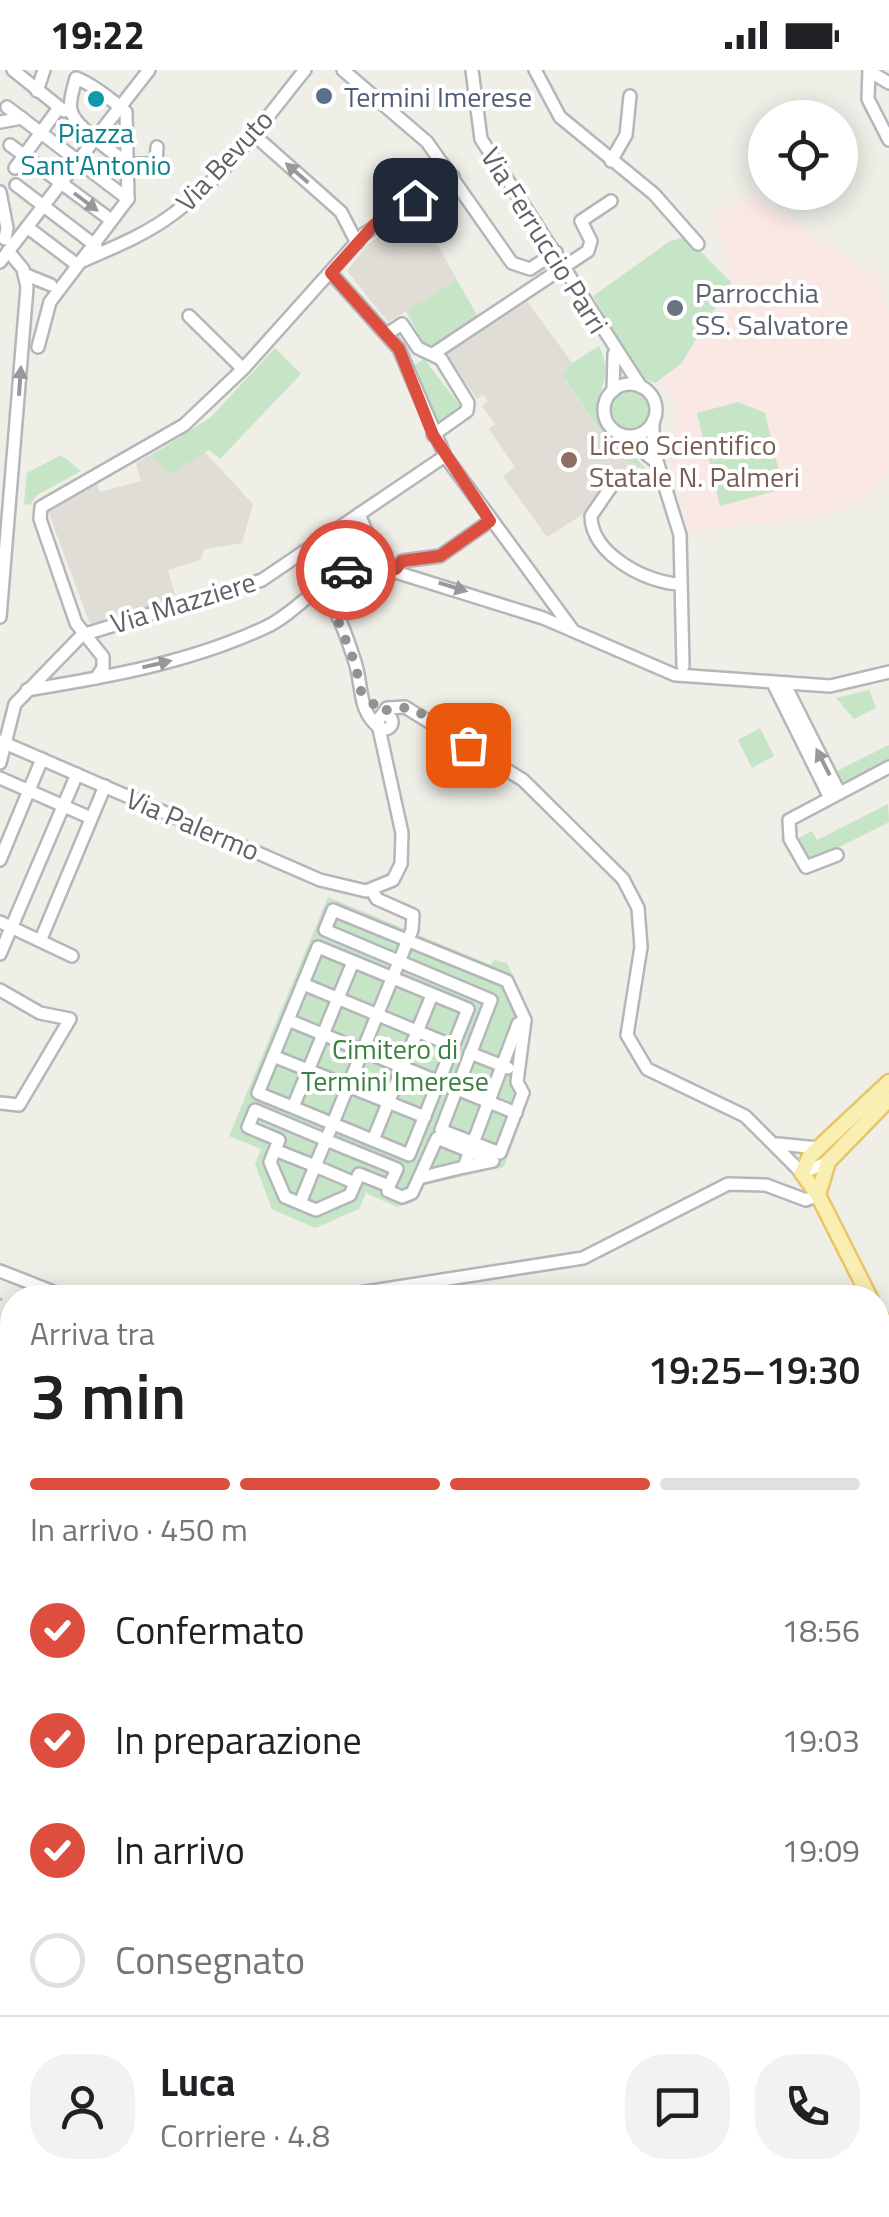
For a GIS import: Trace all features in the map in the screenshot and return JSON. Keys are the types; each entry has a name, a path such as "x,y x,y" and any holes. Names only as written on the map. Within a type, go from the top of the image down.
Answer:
{"main road":[{"path":"863,1285 818,1195 802,1173 818,1148 889,1082"},
{"path":"818,1195 828,1162 889,1099"}],"street":[{"path":"13,70 128,164 156,164 157,147"},
{"path":"37,91 44,70"},
{"path":"5,247 27,227 149,70"},
{"name":"Via Bevuto","path":"76,264 133,239 183,207 253,134 305,70"},
{"path":"343,70 428,142 518,268 536,266 556,252"},
{"name":"Via Ferruccio Parri","path":"472,70 481,139 566,266 640,387"},
{"path":"535,70 560,117 663,202 698,244"},
{"path":"889,83 869,71 868,99 889,140"},
{"path":"15,168 41,133 64,111 78,74 120,107 127,118 128,199 50,302 38,347"},
{"path":"611,160 626,134 630,96"},
{"path":"7,107 128,199"},
{"path":"0,122 22,118"},
{"path":"253,134 341,212 357,242"},
{"path":"10,145 111,220"},
{"path":"96,678 103,668 103,657 82,635 46,534 41,507 184,425 244,368 375,224 453,176"},
{"path":"16,185 104,252"},
{"path":"0,192 7,228 5,247 24,274 26,303 0,617"},
{"path":"433,354 590,249 583,219 611,201"},
{"path":"27,227 76,264"},
{"path":"331,273 403,355 433,435 445,456 575,633"},
{"path":"24,274 51,285"},
{"path":"190,316 244,368"},
{"path":"387,334 402,324 418,348 433,354 468,406 433,435"},
{"path":"614,350 613,391 604,412 610,426 659,464"},
{"path":"613,391 626,385 640,387 654,401 653,448 680,534 677,669"},
{"path":"622,435 644,432 654,421"},
{"name":"Via Mazziere","path":"0,762 3,736 15,704 82,635 262,580 445,456"},
{"path":"617,478 592,516 593,529 624,564 665,584 679,584"},
{"path":"359,514 375,564"},
{"path":"396,569 402,561 440,556 490,521"},
{"path":"27,690 186,657 265,627 343,571 375,564 543,618 643,664 716,678 778,683 844,685 885,672"},
{"path":"320,588 329,598 356,666 360,690 384,722 402,851 399,870 378,889"},
{"path":"543,618 552,616 552,605"},
{"path":"45,672 42,682 50,686"},
{"path":"778,683 836,788 834,795"},
{"path":"384,722 406,714 428,720 524,780 631,890 641,948 627,1035 638,1060 667,1082 745,1116 778,1144 802,1173 828,1162"},
{"name":"Via Palermo","path":"3,736 42,759 320,880 378,889 377,900 413,915 408,941"},
{"path":"0,860 42,759"},
{"path":"837,856 806,867 790,839 788,824 889,767"},
{"path":"0,954 6,925 77,774"},
{"path":"0,778 91,818"},
{"path":"41,940 105,786"},
{"path":"389,1186 359,1174 350,1195 316,1210 285,1197 270,1162 279,1140 248,1127 255,1110 397,1168 388,1191 402,1197 412,1193 438,1138 500,1153 524,1094 517,1082 525,1020 507,981 333,910 325,930 491,1000"},
{"path":"6,925 72,956"},
{"path":"300,1203 408,941"},
{"path":"318,947 353,962 468,1010 410,1155 258,1093 318,947"},
{"path":"293,1107 353,962"},
{"path":"473,992 482,971"},
{"path":"419,1178 493,1161 441,1130 500,978"},
{"path":"302,984 454,1046"},
{"path":"0,990 40,1012 70,1020 19,1105 0,1103"},
{"path":"373,1140 432,994"},
{"path":"288,1020 439,1082"},
{"path":"464,1167 518,1024 525,1020"},
{"path":"470,1054 519,1072"},
{"path":"273,1056 425,1117"},
{"path":"456,1089 516,1113"},
{"path":"778,1144 818,1148"},
{"path":"275,1150 355,1183"},
{"path":"410,1285 583,1258 728,1184 766,1185 806,1200 818,1195"},
{"path":"0,1272 34,1285"}],"shaded area":[{"path":"748,200 748,210 775,210 880,278 889,313 889,472 865,503 806,519 688,531 669,451 669,436 678,421 671,392 661,381 681,364 731,282 714,213"},
{"path":"418,210 457,280 388,322 347,271 369,243"},
{"path":"527,301 572,363 563,377 616,454 639,467 634,478 615,472 585,513 547,537 503,476 515,467 489,429 495,424 482,406 488,401 483,395 477,399 445,353"},
{"path":"188,434 253,504 242,543 205,549 200,560 168,570 176,598 90,624 48,511 97,484 100,492 141,481 136,463"}],"green space":[{"path":"686,237 731,282 681,364 655,383 641,377 593,296 670,241"},
{"path":"457,280 478,317 427,349 406,311"},
{"path":"599,346 605,370 597,405 599,422 648,472 616,454 563,376 572,363"},
{"path":"275,348 301,374 220,459 209,450 170,474 152,455 211,417"},
{"path":"424,359 461,407 439,425 415,365"},
{"path":"629,389 644,395 650,410 644,425 629,431 614,425 608,410 614,395"},
{"path":"738,402 765,413 783,489 720,506 697,413"},
{"path":"61,455 81,471 37,495 30,505 24,504 27,473"},
{"path":"869,690 876,708 854,719 836,698"},
{"path":"760,728 774,756 752,768 738,740"},
{"path":"889,745 889,759 839,784 833,773"},
{"path":"888,804 889,822 809,862 797,839 812,831 817,840"},
{"name":"Cimitero di Termini Imerese","path":"328,897 491,965 494,960 507,963 533,1020 524,1084 528,1102 504,1167 421,1186 412,1203 397,1207 366,1193 359,1209 315,1228 272,1209 255,1164 261,1149 229,1136"}],"way so far":[{"path":"346,570 320,588 329,598 367,702 382,713 398,706 414,710 468,745"}],"place":[{"name":"Termini Imerese","path":"324,96"},
{"name":"Piazza Sant'Antonio","path":"96,99"},
{"name":"Parrocchia SS. Salvatore","path":"675,308"},
{"name":"Liceo Scientifico Statale N. Palmeri","path":"569,460"}],"route":[{"path":"346,570 360,564 396,569 402,561 440,556 490,521 433,435 399,349 331,273 375,224 415,200"}]}
